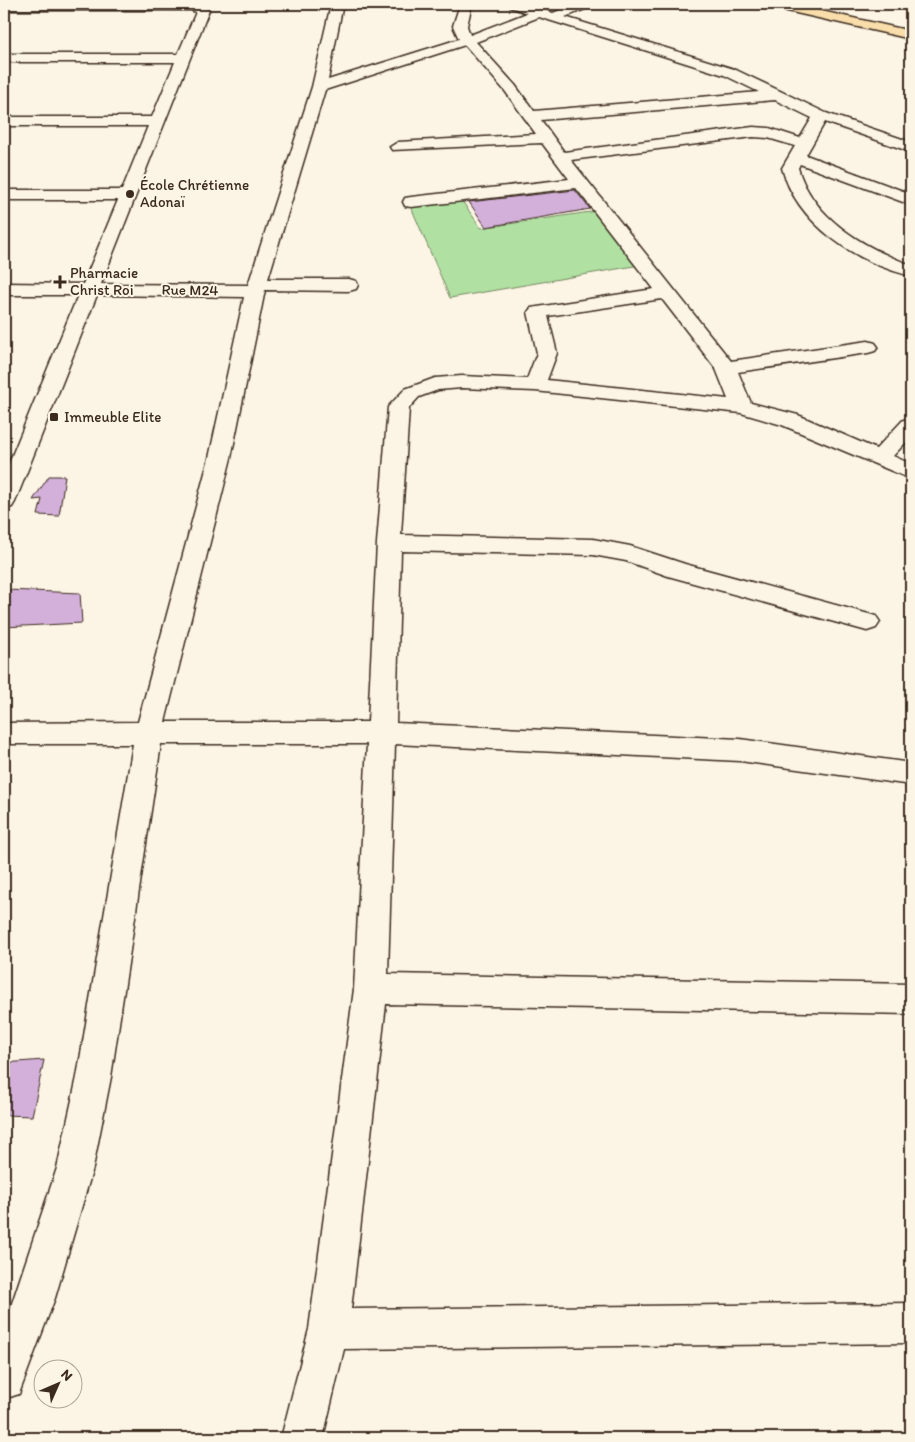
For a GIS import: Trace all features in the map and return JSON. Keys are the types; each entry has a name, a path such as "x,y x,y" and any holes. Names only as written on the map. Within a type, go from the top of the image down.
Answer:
{"highway":[{"path":"774,4 911,34"}],"street":[{"path":"4,1379 35,1298 75,1168 94,1078 148,733 220,458 257,287 319,87 337,4"},
{"path":"466,4 460,26 462,34 510,88 560,157 726,368 742,407"},
{"path":"515,4 553,18 701,62 778,95 821,116 907,145"},
{"path":"553,18 584,4"},
{"path":"4,6 200,8 202,10 4,502"},
{"path":"319,87 468,40 538,13"},
{"path":"4,58 183,58"},
{"path":"529,116 778,95"},
{"path":"821,116 790,168 792,177 807,200 845,241 860,250 911,271"},
{"path":"4,121 157,122"},
{"path":"560,157 753,132 768,133 911,200"},
{"path":"398,147 546,138"},
{"path":"411,202 581,183"},
{"path":"4,195 128,195"},
{"name":"Rue M24","path":"4,289 349,285"},
{"path":"535,384 548,353 538,312 668,293"},
{"path":"726,368 868,348"},
{"path":"302,1438 329,1329 371,989 389,542 399,407 412,393 435,384 535,384 742,407 790,420 911,472"},
{"path":"879,458 911,425"},
{"path":"389,542 593,547 630,554 677,570 867,622"},
{"path":"4,733 381,733 740,750 911,774"},
{"path":"371,989 911,999"},
{"path":"329,1329 911,1323"}],"green space":[{"path":"462,201 481,228 597,211 640,265 450,298 411,207"}],"building":[{"path":"575,190 590,209 486,227 469,202"},
{"path":"49,476 65,476 59,516 38,515 42,499 33,500"},
{"path":"7,590 80,593 82,623 4,627 4,599"},
{"path":"44,1060 32,1116 4,1115 4,1063"}],"place":[{"name":"École Chrétienne Adonaï","path":"130,194"},
{"name":"Pharmacie Christ Roi","path":"60,282"},
{"name":"Immeuble Elite","path":"54,417"}]}
